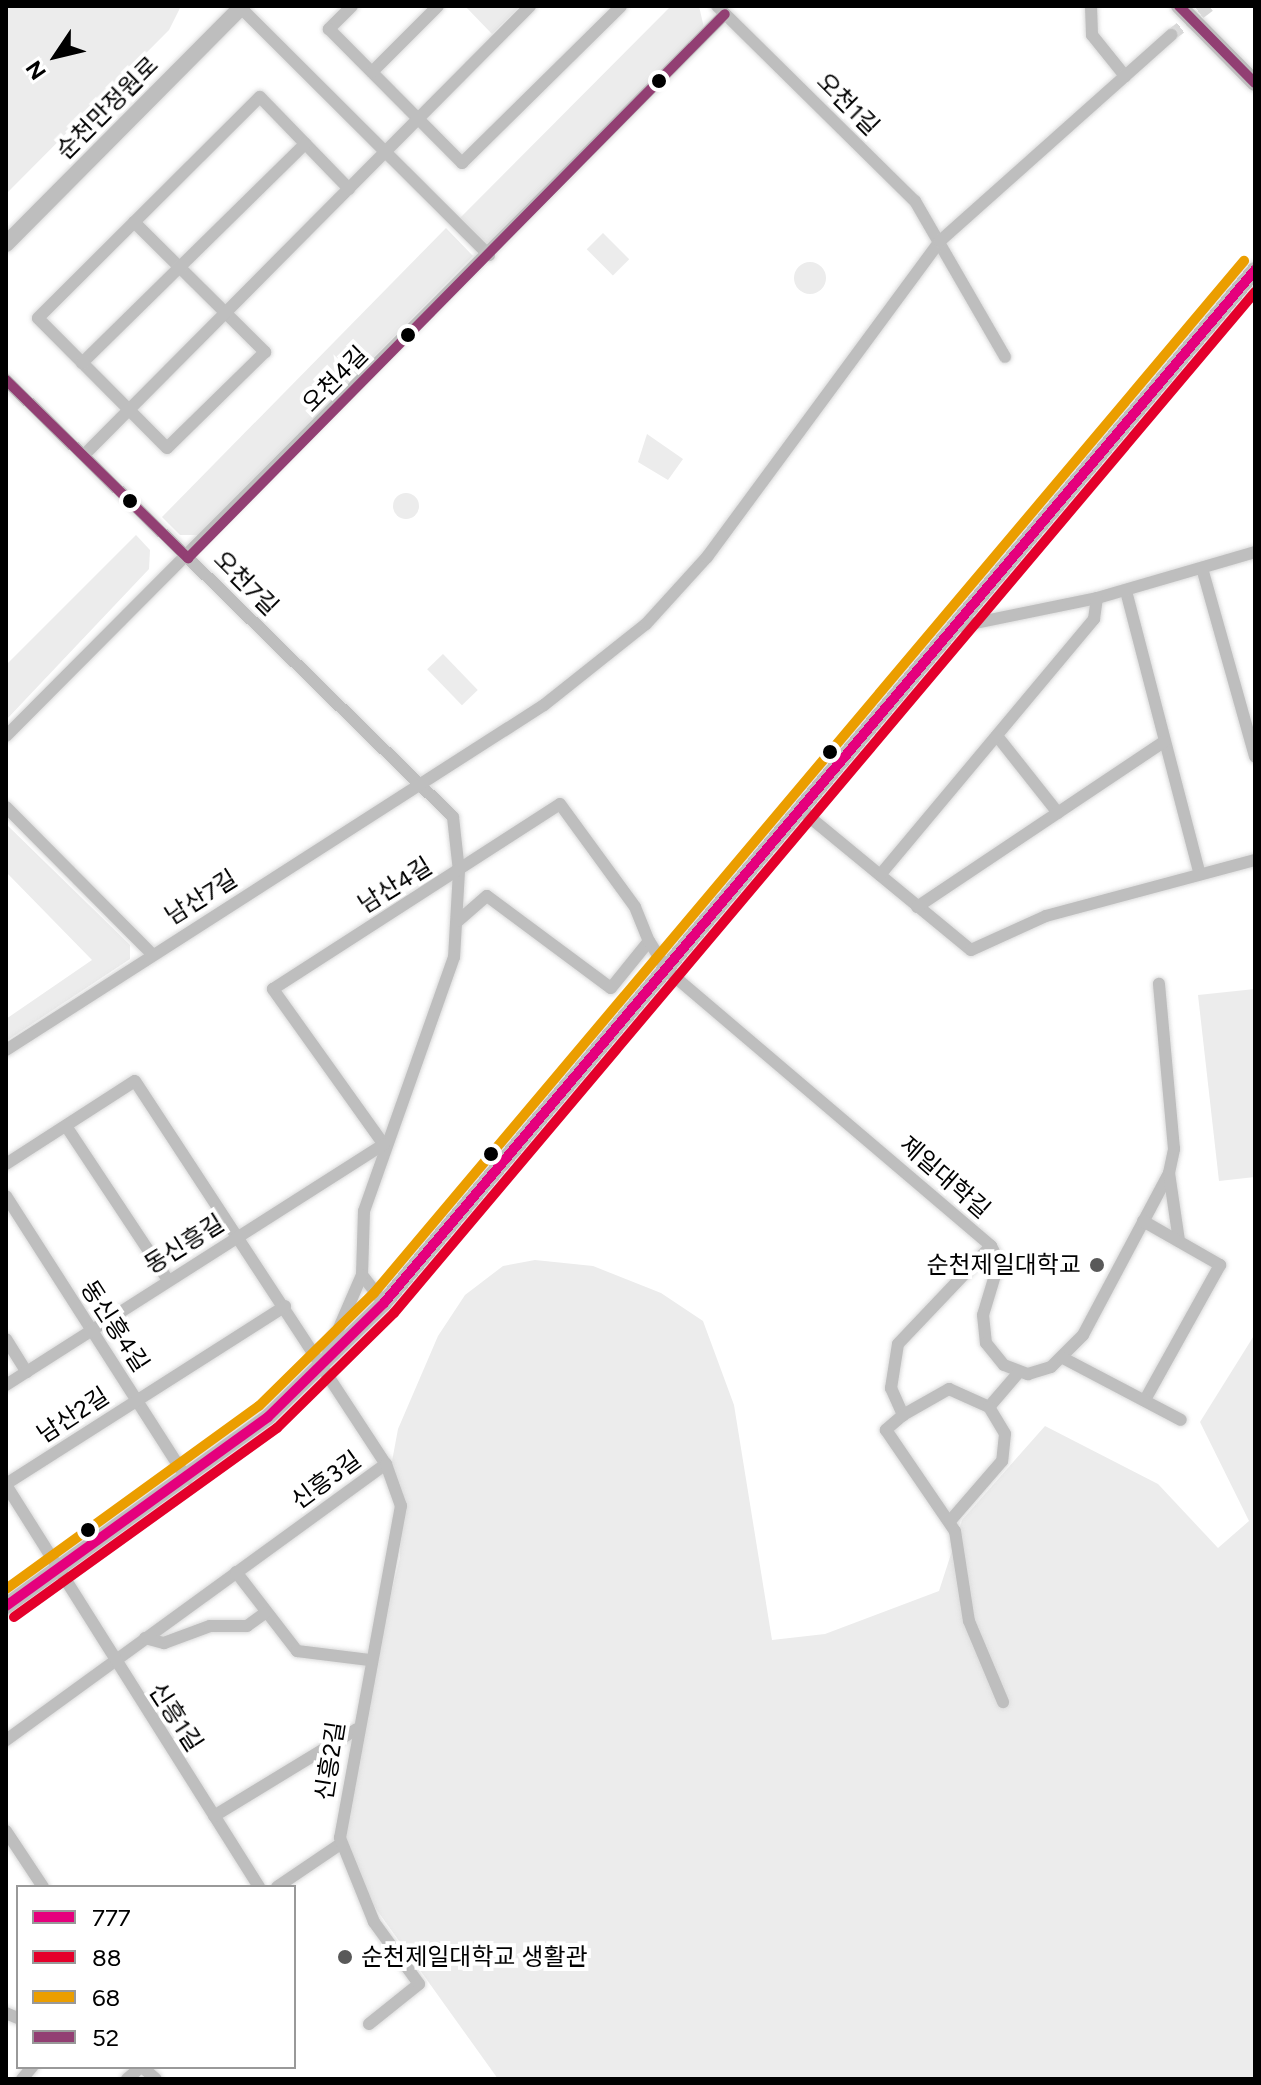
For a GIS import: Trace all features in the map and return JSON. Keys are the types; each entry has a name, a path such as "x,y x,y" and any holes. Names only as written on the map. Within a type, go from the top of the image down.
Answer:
{"main road":[{"path":"1179,6 1255,83"},
{"name":"순천만정원로","path":"6,244 241,7"},
{"path":"6,1606 187,1479 324,1365 384,1303 668,971 1041,519 1255,270"}],"street":[{"path":"352,6 329,29 462,163 621,6"},
{"path":"372,72 438,6"},
{"path":"84,455 530,6"},
{"path":"1091,6 1092,35 1125,76"},
{"path":"241,7 382,155 489,255"},
{"name":"오천1길","path":"721,10 915,201 1005,357"},
{"name":"오천4길","path":"6,736 489,255 721,10"},
{"name":"남산7길","path":"6,1050 554,697 664,606 940,241 1171,35"},
{"path":"134,222 265,352 167,448 38,318 134,222 260,97 349,189"},
{"path":"82,363 305,144"},
{"name":"오천7길","path":"6,380 453,817 459,871 458,921 444,987 366,1194 362,1275"},
{"path":"954,624 1097,598 1255,552"},
{"path":"1202,568 1255,757"},
{"path":"1126,591 1199,871"},
{"path":"880,875 1094,619 1097,598"},
{"path":"997,736 1058,813"},
{"path":"917,907 1165,741"},
{"name":"남산4길","path":"383,1143 273,989 560,804 635,907 649,941"},
{"path":"6,807 152,954"},
{"path":"801,810 971,950 1046,916 1199,871 1255,860"},
{"path":"458,921 487,896 611,988 649,941"},
{"name":"제일대학길","path":"649,941 668,971 991,1246 999,1262 982,1329 993,1355 1019,1372"},
{"path":"989,1407 1019,1372 1040,1372 1063,1358 1169,1173 1174,1149 1159,984"},
{"path":"6,1164 135,1081 324,1365"},
{"path":"66,1126 168,1280"},
{"name":"동신흥길","path":"6,1385 383,1143"},
{"path":"1169,1173 1179,1241"},
{"name":"동신흥4길","path":"6,1196 187,1479"},
{"path":"1143,1221 1220,1265 1145,1400"},
{"path":"903,1415 891,1388 898,1344 991,1246"},
{"path":"324,1365 362,1275 384,1303"},
{"name":"남산2길","path":"6,1485 285,1306"},
{"path":"6,1339 27,1372"},
{"path":"1063,1358 1181,1420"},
{"name":"신흥3길","path":"6,1740 386,1464 324,1365"},
{"path":"950,1521 1002,1461 1005,1434 989,1407 949,1389 903,1415 886,1430 950,1521 969,1621 1003,1702"},
{"name":"신흥2길","path":"369,2024 419,1984 374,1922 342,1843 369,1660 401,1506 386,1464"},
{"name":"신흥1길","path":"6,1485 113,1661 258,1885"},
{"path":"236,1572 297,1651 369,1660"},
{"path":"145,1638 164,1643 210,1626 247,1626 265,1613"},
{"path":"214,1816 357,1729"},
{"path":"7,1835 42,1885"},
{"path":"280,1885 342,1843"}],"shaded area":[{"path":"6,6 181,6 169,30 6,194"},
{"path":"465,6 520,6 492,34"},
{"path":"671,6 699,6 704,28 487,246 460,218"},
{"path":"446,228 473,256 198,535 180,535 162,517"},
{"path":"603,233 629,259 613,275 587,249"},
{"path":"810,262 822,266 826,278 822,290 810,294 798,290 794,278 798,266"},
{"path":"647,434 683,459 668,480 638,462"},
{"path":"406,493 415,497 419,506 415,515 406,519 397,515 393,506 397,497"},
{"path":"136,535 150,550 149,569 6,720 6,665"},
{"path":"443,654 478,690 462,705 427,669"},
{"path":"6,824 130,945 130,959 6,1041 6,1019 92,960 6,872"},
{"path":"1255,989 1255,1177 1219,1181 1198,995"},
{"path":"535,1260 593,1266 661,1293 703,1321 734,1405 772,1640 825,1634 939,1591 962,1520 1045,1426 1158,1484 1218,1548 1249,1521 1200,1422 1255,1334 1255,2079 498,2079 374,1906 346,1838 374,1660 400,1558 401,1506 390,1472 398,1429 438,1336 465,1295 503,1266"}],"tunnel":[{"path":"1171,35 1209,6"}],"transit line":[{"name":"52","path":"1179,6 1255,83"},
{"name":"52","path":"188,558 725,14"},
{"name":"68","path":"6,1589 259,1406 374,1293 1244,261"},
{"name":"777","path":"6,1606 268,1417 384,1303 1255,270"},
{"name":"88","path":"14,1617 277,1428 394,1313 1255,292"},
{"name":"52","path":"6,380 188,558"}],"place":[{"name":"순천제일대학교","path":"1097,1265"},
{"name":"순천제일대학교 생활관","path":"345,1957"}]}
